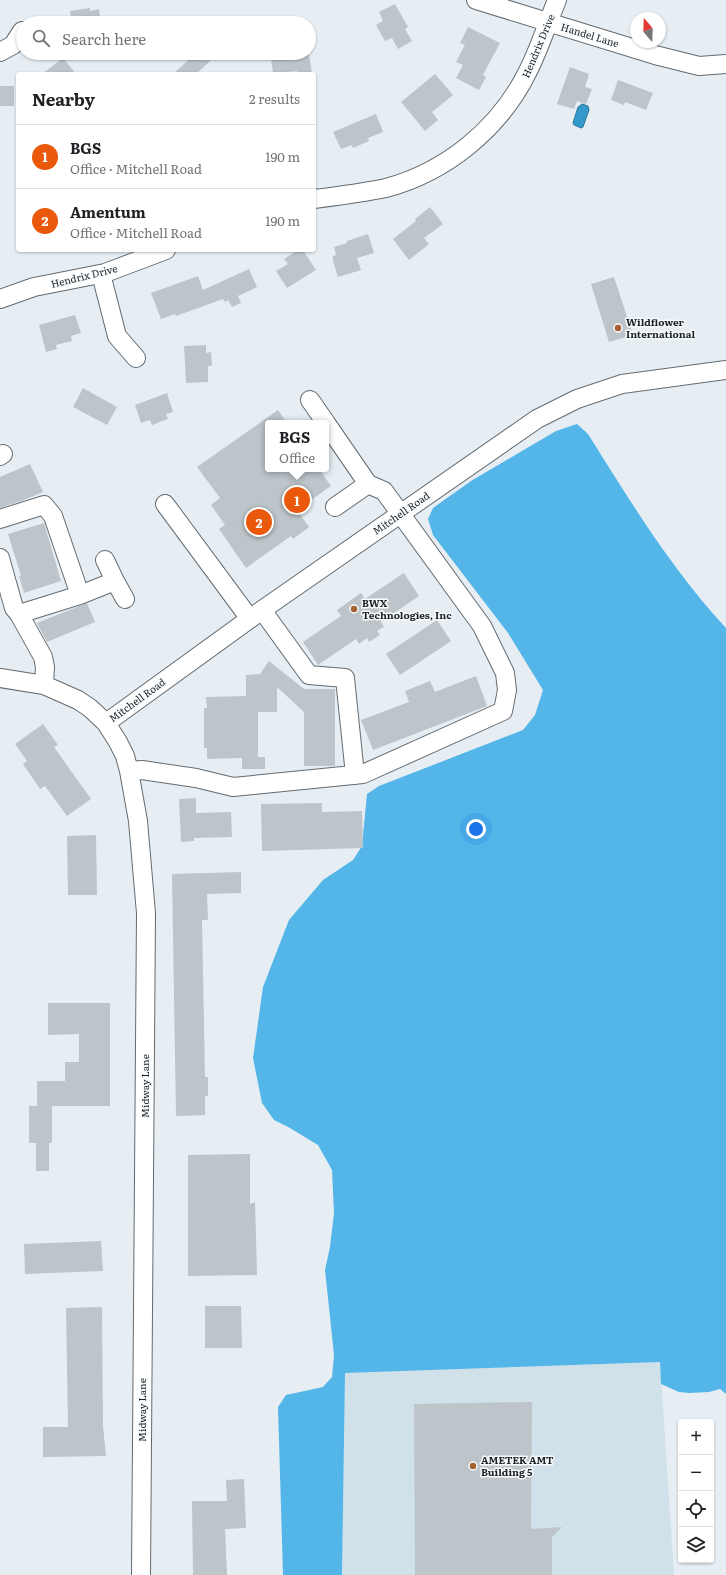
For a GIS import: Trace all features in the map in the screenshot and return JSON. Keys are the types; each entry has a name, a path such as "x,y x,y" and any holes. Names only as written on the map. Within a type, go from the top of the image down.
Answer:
{"street":[{"name":"Handel Lane","path":"476,0 654,55 699,66 726,64"},
{"name":"Hendrix Drive","path":"316,199 386,188 426,173 455,157 506,109 527,73 557,0"},
{"path":"0,52 13,45 16,40"},
{"name":"Hendrix Drive","path":"0,299 34,287 101,274 161,252"},
{"path":"101,274 117,336 136,358"},
{"name":"Mitchell Road","path":"106,723 256,615 538,419 565,404 622,384 726,370"},
{"path":"310,400 324,420"},
{"path":"129,771 142,770 196,778 233,787 363,774 503,711 507,690 505,673 482,626 384,491 368,484 329,427"},
{"path":"335,507 368,484"},
{"path":"165,504 256,615 309,675 345,678 355,775"},
{"path":"0,519 44,505 53,516 80,594"},
{"path":"0,558 14,608 19,614 43,658 45,667 44,684"},
{"path":"105,560 125,599"},
{"path":"19,614 115,581"},
{"name":"Midway Lane","path":"0,678 44,684 78,700 90,708 106,723 125,756 138,821 146,913 141,1575"}],"shaded area":[{"path":"582,104 588,106 589,110 583,127 581,128 573,123 578,107"},
{"path":"577,424 588,434 636,510 670,559 706,606 726,628 726,1394 720,1389 709,1392 679,1392 661,1384 660,1362 345,1373 342,1575 283,1575 278,1407 286,1395 323,1387 332,1377 334,1355 325,1270 330,1247 334,1213 332,1170 318,1145 274,1120 262,1103 253,1058 263,987 289,920 323,880 353,860 362,846 367,794 379,786 523,730 535,715 543,690 508,633 433,535 428,519 433,508 471,481 556,431"},
{"path":"660,1362 674,1575 342,1575 345,1373"}],"building":[{"path":"395,4 408,27 405,29 412,41 398,49 392,38 385,41 376,25 383,21 379,12"},
{"path":"90,8 90,11 99,9 100,16 71,16 70,11"},
{"path":"468,27 500,43 483,75 486,77 479,90 456,78 463,65 456,62 465,45 460,43"},
{"path":"60,60 65,60 74,72 45,72"},
{"path":"188,60 211,60 198,72 175,72"},
{"path":"271,60 310,60 312,72 273,72"},
{"path":"570,67 589,74 585,87 592,89 586,104 577,101 574,109 557,104"},
{"path":"435,74 453,95 432,112 438,120 425,131 401,102"},
{"path":"618,80 653,93 646,110 625,102 624,105 611,100"},
{"path":"0,86 14,86 14,106 0,106"},
{"path":"376,114 383,132 368,138 369,141 353,148 352,145 341,149 333,132"},
{"path":"430,207 443,224 424,238 429,244 409,260 393,239 416,221 415,219"},
{"path":"368,234 374,253 357,258 361,270 338,277 333,261 333,256 336,255 334,247"},
{"path":"295,252 304,252 316,270 287,288 276,271 288,264 284,259"},
{"path":"249,269 257,287 238,296 241,303 232,307 228,300 225,302 223,299 176,316 175,314 161,319 151,293 198,276 203,290"},
{"path":"614,277 633,335 609,342 591,284"},
{"path":"75,315 81,333 71,336 72,341 56,345 57,349 46,352 39,325"},
{"path":"206,345 206,353 211,352 212,366 208,366 208,382 186,383 184,346"},
{"path":"83,388 117,407 107,425 73,407"},
{"path":"167,393 173,412 166,414 168,419 152,425 150,420 141,423 135,405"},
{"path":"278,410 285,420 265,420 265,472 321,472 331,486 297,510 309,527 293,539 291,536 246,568 219,529 225,525 211,505 220,498 197,467"},
{"path":"30,464 43,492 0,508 0,477"},
{"path":"44,523 61,581 24,593 19,576 21,576 8,534"},
{"path":"404,573 419,596 381,622 384,627 377,631 380,635 369,642 367,638 359,644 356,639 318,665 303,642 341,616 337,610 361,593 365,599"},
{"path":"87,603 95,622 47,642 37,623"},
{"path":"437,620 451,641 400,675 386,654"},
{"path":"269,661 304,689 335,689 335,766 304,766 304,712 277,687 277,712 258,712 258,757 265,757 265,769 242,769 242,758 207,759 207,748 204,748 204,708 207,708 206,697 246,696 246,675 260,674"},
{"path":"476,676 487,706 373,750 361,720 409,702 405,691 430,681 435,692"},
{"path":"43,724 58,745 54,747 91,799 67,816 45,786 40,789 23,764 27,761 15,744"},
{"path":"196,798 196,813 231,812 232,837 194,838 194,841 181,842 179,799"},
{"path":"322,803 322,812 362,811 363,848 262,851 261,804"},
{"path":"96,835 97,895 68,895 67,836"},
{"path":"241,872 241,893 207,894 208,920 202,920 205,1077 208,1077 208,1096 205,1096 205,1115 176,1116 172,874"},
{"path":"48,1003 110,1003 110,1106 52,1106 52,1143 49,1143 49,1171 36,1171 36,1143 29,1143 29,1106 37,1106 37,1081 65,1081 65,1062 79,1062 79,1034 48,1035"},
{"path":"250,1154 250,1204 255,1202 257,1275 188,1276 188,1155"},
{"path":"101,1241 103,1271 25,1274 24,1244"},
{"path":"205,1306 241,1306 242,1348 205,1348"},
{"path":"102,1307 103,1426 106,1456 43,1457 43,1427 68,1427 66,1308"},
{"name":"AMETEK AMT Building 5","path":"532,1402 531,1529 562,1527 552,1537 552,1575 415,1575 414,1404"},
{"path":"244,1479 246,1528 225,1529 227,1575 193,1575 192,1501 227,1501 226,1480"}],"place":[{"name":"Wildflower International","path":"618,328"},
{"name":"BGS","path":"297,500"},
{"name":"Amentum","path":"259,522"},
{"name":"BWX Technologies, Inc","path":"354,609"},
{"name":"AMETEK AMT Building 5","path":"473,1466"}]}
